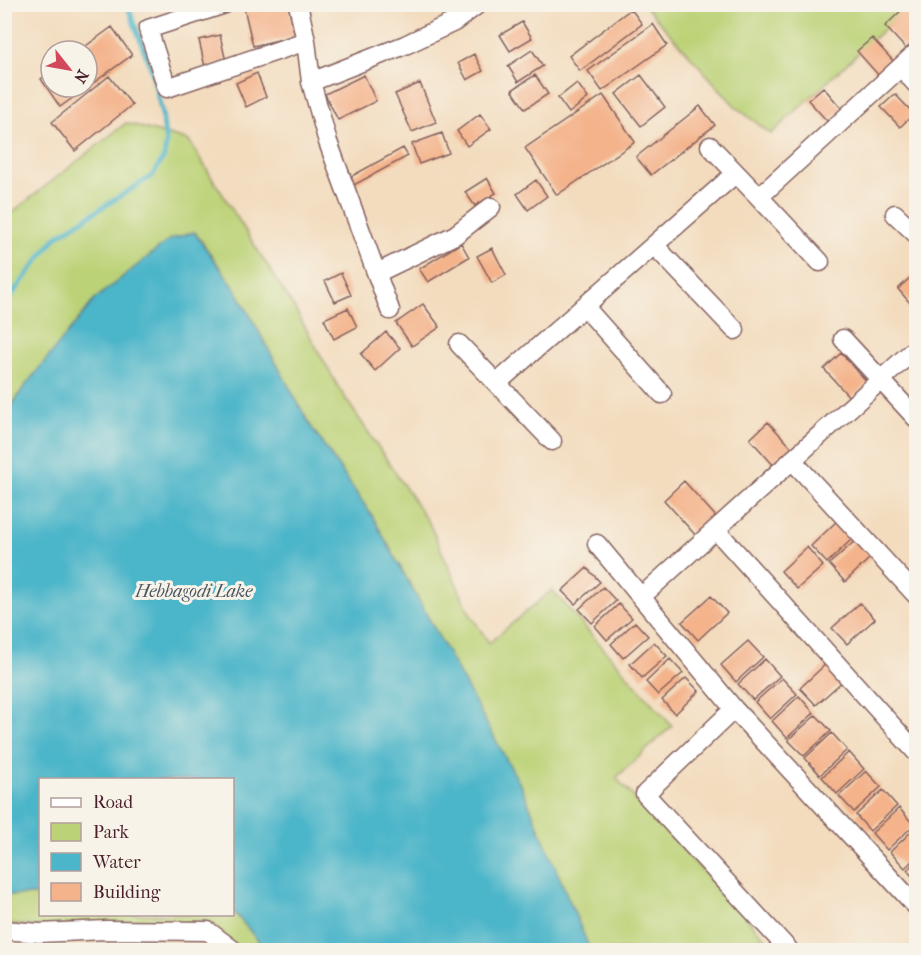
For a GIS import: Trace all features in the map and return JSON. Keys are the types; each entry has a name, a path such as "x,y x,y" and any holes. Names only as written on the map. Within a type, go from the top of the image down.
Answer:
{"street":[{"path":"225,4 148,29 167,88 306,41"},
{"path":"298,4 306,41 311,82 328,142 390,310"},
{"path":"311,82 454,22 478,4"},
{"path":"759,197 916,53"},
{"path":"901,67 916,84"},
{"path":"710,146 820,262"},
{"path":"497,383 736,173"},
{"path":"377,273 454,235 491,207"},
{"path":"895,214 916,234"},
{"path":"654,244 735,330"},
{"path":"584,306 662,394"},
{"path":"843,339 916,418"},
{"path":"459,344 552,441"},
{"path":"641,597 916,348"},
{"path":"792,460 916,595"},
{"path":"716,530 916,752"},
{"path":"597,544 734,709 916,906"},
{"path":"734,709 645,794 789,951"},
{"path":"4,930 39,933 106,930 208,931 233,951"}],"green space":[{"path":"644,5 910,5 771,134 736,107"},
{"path":"126,123 189,141 296,311 340,390 429,523 470,614 489,643 552,590 672,726 616,778 776,950 590,950 522,788 455,666 372,516 310,425 236,290 195,232 24,387 5,416 5,218"},
{"path":"4,895 39,895 39,916 234,916 234,912 266,950 241,950 208,922 54,927 5,924"}],"water":[{"name":"Hebbagodi Lake","path":"194,232 236,290 310,425 372,516 522,788 590,950 266,950 234,912 234,778 39,778 39,895 5,895 5,416 24,387 95,299 169,240"}],"building":[{"path":"260,4 288,4 295,36 253,46 244,8"},
{"path":"908,4 916,4 916,41 907,50 885,26"},
{"path":"631,9 642,24 580,71 569,56"},
{"path":"522,22 532,38 510,51 500,35"},
{"path":"653,24 667,45 602,91 588,71"},
{"path":"112,27 132,55 99,79 99,39 96,39"},
{"path":"220,35 226,62 205,67 199,40"},
{"path":"872,38 895,63 880,77 857,51"},
{"path":"532,50 543,66 518,82 508,66"},
{"path":"474,54 483,71 467,80 458,63"},
{"path":"257,73 266,97 246,107 236,83"},
{"path":"364,75 376,101 338,120 325,94"},
{"path":"535,75 548,94 525,109 512,90"},
{"path":"641,75 665,107 641,126 616,94"},
{"path":"109,76 132,105 75,151 52,122 80,99 99,99 99,84"},
{"path":"420,83 436,122 412,132 395,94"},
{"path":"577,83 588,98 569,113 558,98"},
{"path":"823,87 842,109 828,122 808,100"},
{"path":"895,94 914,114 900,127 881,107"},
{"path":"603,95 635,142 557,195 525,148"},
{"path":"55,99 71,99 60,107"},
{"path":"700,106 715,125 651,175 636,157"},
{"path":"480,114 491,129 467,146 457,131"},
{"path":"442,133 449,153 419,164 412,144"},
{"path":"403,148 408,156 354,185 350,177"},
{"path":"487,178 496,193 475,206 465,192"},
{"path":"536,180 547,196 528,210 517,194"},
{"path":"461,243 469,257 428,282 419,269"},
{"path":"492,248 506,275 492,283 477,256"},
{"path":"916,272 916,310 898,289"},
{"path":"341,273 351,295 335,302 325,281"},
{"path":"423,304 440,327 412,346 396,323"},
{"path":"348,308 357,327 334,339 324,319"},
{"path":"386,332 400,348 375,371 361,354"},
{"path":"841,353 868,383 851,399 824,369"},
{"path":"768,422 795,451 776,468 750,439"},
{"path":"684,481 718,519 698,538 664,500"},
{"path":"839,519 855,536 827,563 811,546"},
{"path":"856,540 871,557 845,582 829,564"},
{"path":"807,547 823,566 797,589 781,571"},
{"path":"587,568 600,582 575,604 562,591"},
{"path":"603,587 616,601 592,623 579,609"},
{"path":"711,596 727,613 698,640 682,622"},
{"path":"860,603 875,619 847,644 832,628"},
{"path":"619,604 632,618 607,640 595,626"},
{"path":"635,622 648,636 623,658 611,644"},
{"path":"748,641 763,657 736,682 721,665"},
{"path":"654,642 667,656 642,678 630,664"},
{"path":"670,659 683,673 658,695 646,682"},
{"path":"765,659 780,676 753,700 738,684"},
{"path":"828,662 844,680 816,705 800,688"},
{"path":"686,678 699,691 675,714 662,700"},
{"path":"782,678 797,694 770,719 755,702"},
{"path":"799,696 814,713 787,738 772,721"},
{"path":"816,715 831,731 804,756 788,740"},
{"path":"832,733 847,750 820,775 805,758"},
{"path":"849,752 864,769 837,794 822,777"},
{"path":"866,771 881,787 854,812 839,796"},
{"path":"883,790 897,806 870,831 856,815"},
{"path":"899,808 914,825 887,850 872,833"},
{"path":"916,827 916,857 905,868 890,852"},
{"path":"916,861 916,881 907,870"}],"waterway":[{"path":"4,305 56,237 152,176 164,157 166,144 162,114 151,68 127,4"}]}
